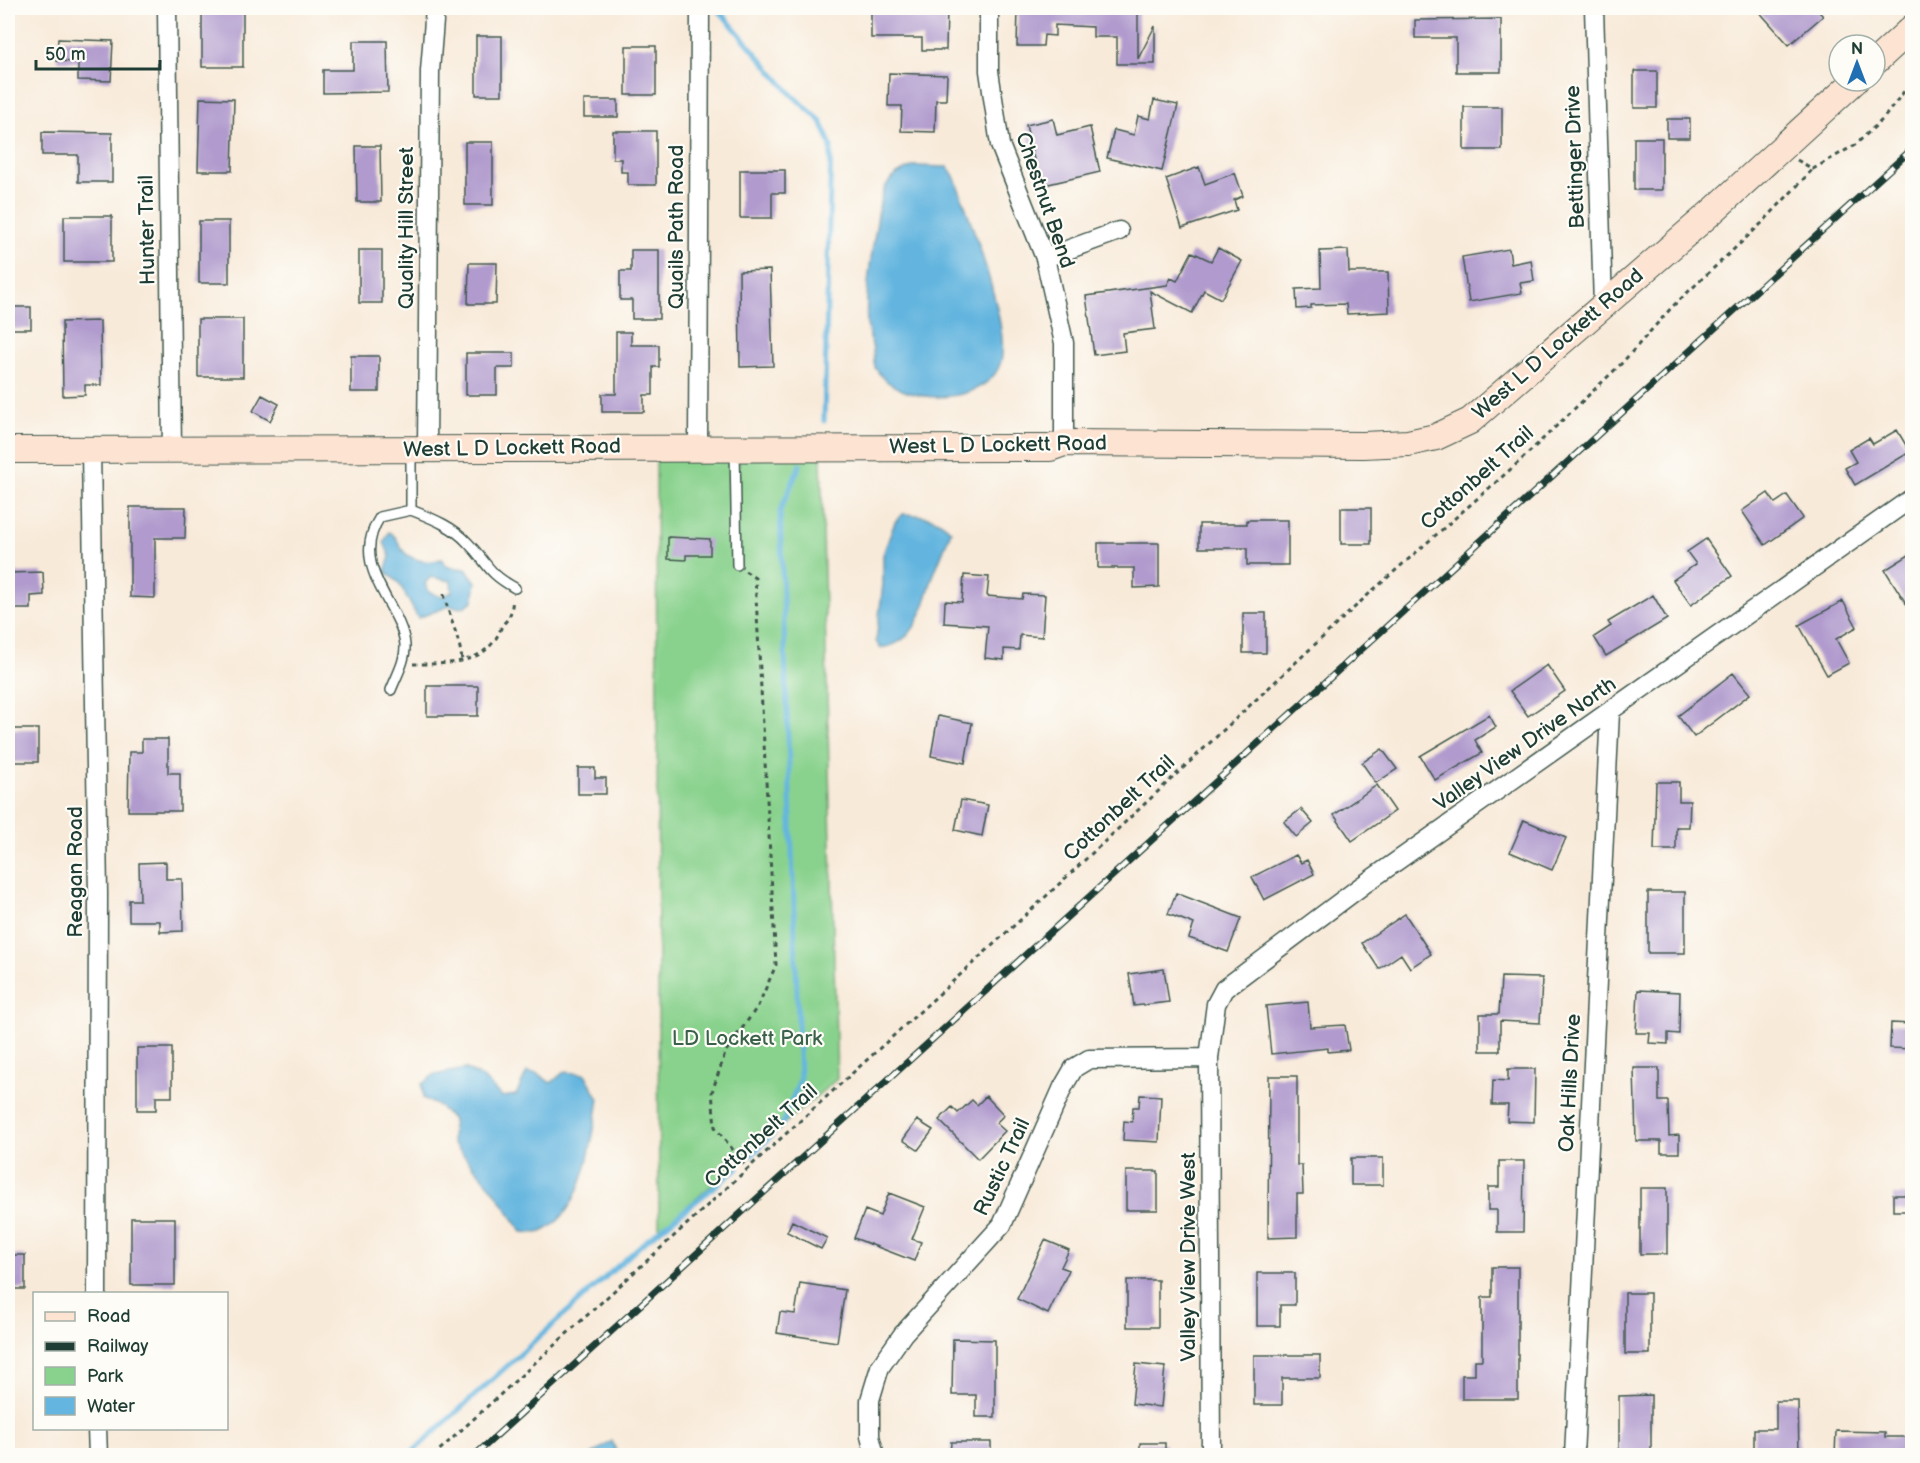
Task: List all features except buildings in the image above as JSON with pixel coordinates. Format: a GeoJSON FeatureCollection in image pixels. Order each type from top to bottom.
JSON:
{"type":"FeatureCollection","features":[{"type":"Feature","properties":{"kind":"main road"},"geometry":{"type":"LineString","coordinates":[[1887,51],[1912,28]]}},
{"type":"Feature","properties":{"kind":"main road","name":"West L D Lockett Road"},"geometry":{"type":"LineString","coordinates":[[8,450],[1050,447],[1064,442],[1363,445],[1408,443],[1436,437],[1470,421],[1842,93]]}},
{"type":"Feature","properties":{"kind":"street","name":"Hunter Trail"},"geometry":{"type":"LineString","coordinates":[[167,8],[172,451]]}},
{"type":"Feature","properties":{"kind":"street","name":"Quality Hill Street"},"geometry":{"type":"LineString","coordinates":[[419,449],[430,71],[435,8]]}},
{"type":"Feature","properties":{"kind":"street","name":"Quails Path Road"},"geometry":{"type":"LineString","coordinates":[[698,447],[700,8]]}},
{"type":"Feature","properties":{"kind":"street","name":"Chestnut Bend"},"geometry":{"type":"LineString","coordinates":[[989,8],[989,71],[1000,145],[1045,258],[1064,343],[1064,442]]}},
{"type":"Feature","properties":{"kind":"street","name":"Bettinger Drive"},"geometry":{"type":"LineString","coordinates":[[1593,8],[1603,306]]}},
{"type":"Feature","properties":{"kind":"street"},"geometry":{"type":"LineString","coordinates":[[1045,258],[1119,231]]}},
{"type":"Feature","properties":{"kind":"street","name":"Reagan Road"},"geometry":{"type":"LineString","coordinates":[[91,450],[98,883],[97,1292]]}},
{"type":"Feature","properties":{"kind":"street","name":"Valley View Drive North"},"geometry":{"type":"LineString","coordinates":[[1209,1058],[1216,1004],[1224,989],[1363,885],[1912,498]]}},
{"type":"Feature","properties":{"kind":"street","name":"Oak Hills Drive"},"geometry":{"type":"LineString","coordinates":[[1574,1455],[1610,712]]}},
{"type":"Feature","properties":{"kind":"street","name":"Rustic Trail"},"geometry":{"type":"LineString","coordinates":[[875,1455],[870,1436],[870,1400],[880,1367],[903,1334],[1002,1225],[1063,1087],[1074,1068],[1089,1059],[1209,1058]]}},
{"type":"Feature","properties":{"kind":"street","name":"Valley View Drive West"},"geometry":{"type":"LineString","coordinates":[[1209,1058],[1211,1455]]}},
{"type":"Feature","properties":{"kind":"street"},"geometry":{"type":"LineString","coordinates":[[97,1430],[98,1455]]}},
{"type":"Feature","properties":{"kind":"lane"},"geometry":{"type":"LineString","coordinates":[[735,447],[737,565]]}},
{"type":"Feature","properties":{"kind":"lane"},"geometry":{"type":"LineString","coordinates":[[411,510],[419,449]]}},
{"type":"Feature","properties":{"kind":"lane"},"geometry":{"type":"LineString","coordinates":[[391,690],[404,657],[405,644],[378,587],[372,564],[371,539],[380,518],[411,510],[454,531],[469,543],[486,568],[515,588]]}},
{"type":"Feature","properties":{"kind":"path","name":"Cottonbelt Trail"},"geometry":{"type":"LineString","coordinates":[[433,1455],[1041,902],[1371,592],[1520,461],[1621,364],[1673,306],[1762,223],[1812,169],[1855,145],[1883,119],[1912,81]]}},
{"type":"Feature","properties":{"kind":"path"},"geometry":{"type":"LineString","coordinates":[[1780,150],[1812,169]]}},
{"type":"Feature","properties":{"kind":"path"},"geometry":{"type":"LineString","coordinates":[[737,565],[756,578],[776,965],[758,1006],[726,1051],[712,1092],[715,1127],[748,1168]]}},
{"type":"Feature","properties":{"kind":"path"},"geometry":{"type":"LineString","coordinates":[[404,663],[449,665],[481,654],[491,646],[502,625],[509,620],[515,588]]}},
{"type":"Feature","properties":{"kind":"path"},"geometry":{"type":"LineString","coordinates":[[444,594],[452,628],[460,638],[462,661]]}},
{"type":"Feature","properties":{"kind":"green space","name":"LD Lockett Park"},"geometry":{"type":"Polygon","coordinates":[[[656,454],[821,454],[837,1079],[659,1230],[656,454]]]}},
{"type":"Feature","properties":{"kind":"water"},"geometry":{"type":"Polygon","coordinates":[[[915,166],[948,167],[954,176],[986,266],[1002,338],[1002,356],[996,373],[983,385],[965,393],[945,397],[924,396],[904,391],[888,382],[875,367],[867,324],[868,279],[883,191],[894,176],[915,166]]]}},
{"type":"Feature","properties":{"kind":"water"},"geometry":{"type":"Polygon","coordinates":[[[903,514],[935,519],[951,531],[917,623],[902,640],[880,648],[876,641],[883,584],[883,555],[895,522],[903,514]]]}},
{"type":"Feature","properties":{"kind":"water"},"geometry":{"type":"Polygon","coordinates":[[[389,532],[396,538],[404,552],[412,558],[427,561],[441,559],[448,567],[466,569],[476,582],[473,601],[462,608],[449,606],[418,618],[399,583],[385,571],[390,557],[384,542],[389,532]],[[431,577],[425,583],[428,591],[441,597],[452,592],[451,581],[431,577]]]}},
{"type":"Feature","properties":{"kind":"water"},"geometry":{"type":"Polygon","coordinates":[[[466,1069],[483,1078],[502,1097],[516,1095],[527,1072],[538,1074],[551,1083],[564,1072],[585,1074],[599,1099],[589,1154],[577,1192],[568,1209],[556,1223],[541,1232],[522,1232],[493,1189],[452,1142],[453,1120],[440,1107],[423,1098],[422,1084],[434,1075],[466,1069]]]}},
{"type":"Feature","properties":{"kind":"water"},"geometry":{"type":"Polygon","coordinates":[[[612,1441],[618,1455],[591,1455],[612,1441]]]}},
{"type":"Feature","properties":{"kind":"waterway"},"geometry":{"type":"LineString","coordinates":[[717,8],[792,95],[821,121],[831,146],[824,421]]}},
{"type":"Feature","properties":{"kind":"waterway"},"geometry":{"type":"LineString","coordinates":[[752,1155],[782,1125],[800,1079],[780,511],[800,465]]}},
{"type":"Feature","properties":{"kind":"waterway"},"geometry":{"type":"LineString","coordinates":[[408,1456],[642,1244],[738,1168]]}},
{"type":"Feature","properties":{"kind":"railway"},"geometry":{"type":"LineString","coordinates":[[474,1456],[1912,149]]}}]}
